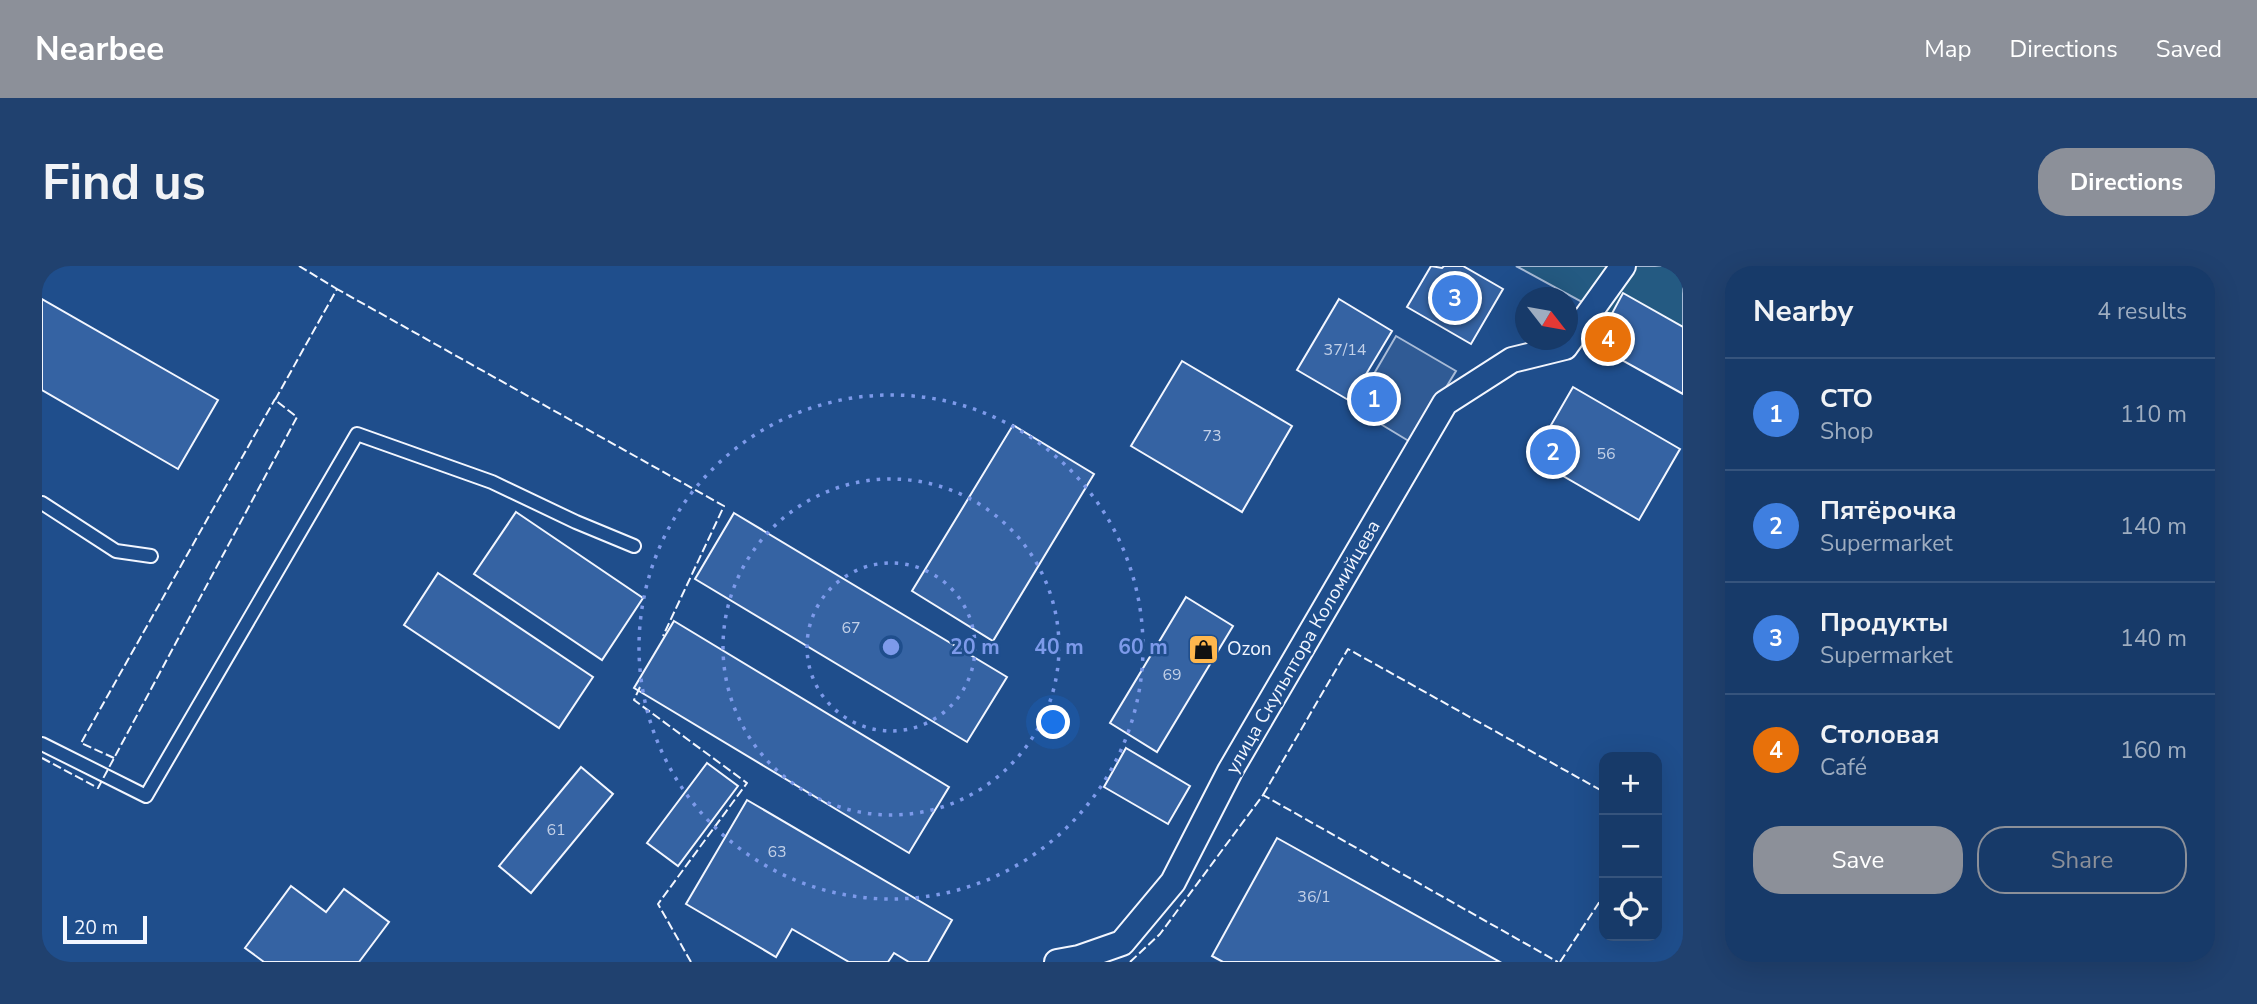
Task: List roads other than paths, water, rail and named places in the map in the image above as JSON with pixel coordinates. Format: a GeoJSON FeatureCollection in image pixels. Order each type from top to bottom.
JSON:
{"type":"FeatureCollection","features":[{"type":"Feature","properties":{"kind":"street","name":"улица Скульптора Коломийцева"},"geometry":{"type":"LineString","coordinates":[[1072,961],[1122,943],[1174,882],[1230,771],[1445,403],[1512,360],[1564,347],[1623,266]]}},
{"type":"Feature","properties":{"kind":"lane"},"geometry":{"type":"LineString","coordinates":[[42,744],[146,796],[357,434],[492,482],[634,546]]}},
{"type":"Feature","properties":{"kind":"lane"},"geometry":{"type":"LineString","coordinates":[[42,503],[116,551],[151,556]]}},
{"type":"Feature","properties":{"kind":"place","name":"Продукты"},"geometry":{"type":"Point","coordinates":[1455,298]}},
{"type":"Feature","properties":{"kind":"place","name":"Столовая"},"geometry":{"type":"Point","coordinates":[1608,339]}},
{"type":"Feature","properties":{"kind":"place","name":"СТО"},"geometry":{"type":"Point","coordinates":[1374,399]}},
{"type":"Feature","properties":{"kind":"place","name":"Пятёрочка"},"geometry":{"type":"Point","coordinates":[1553,452]}},
{"type":"Feature","properties":{"kind":"place","name":"Ozon"},"geometry":{"type":"Point","coordinates":[1204,649]}}]}
